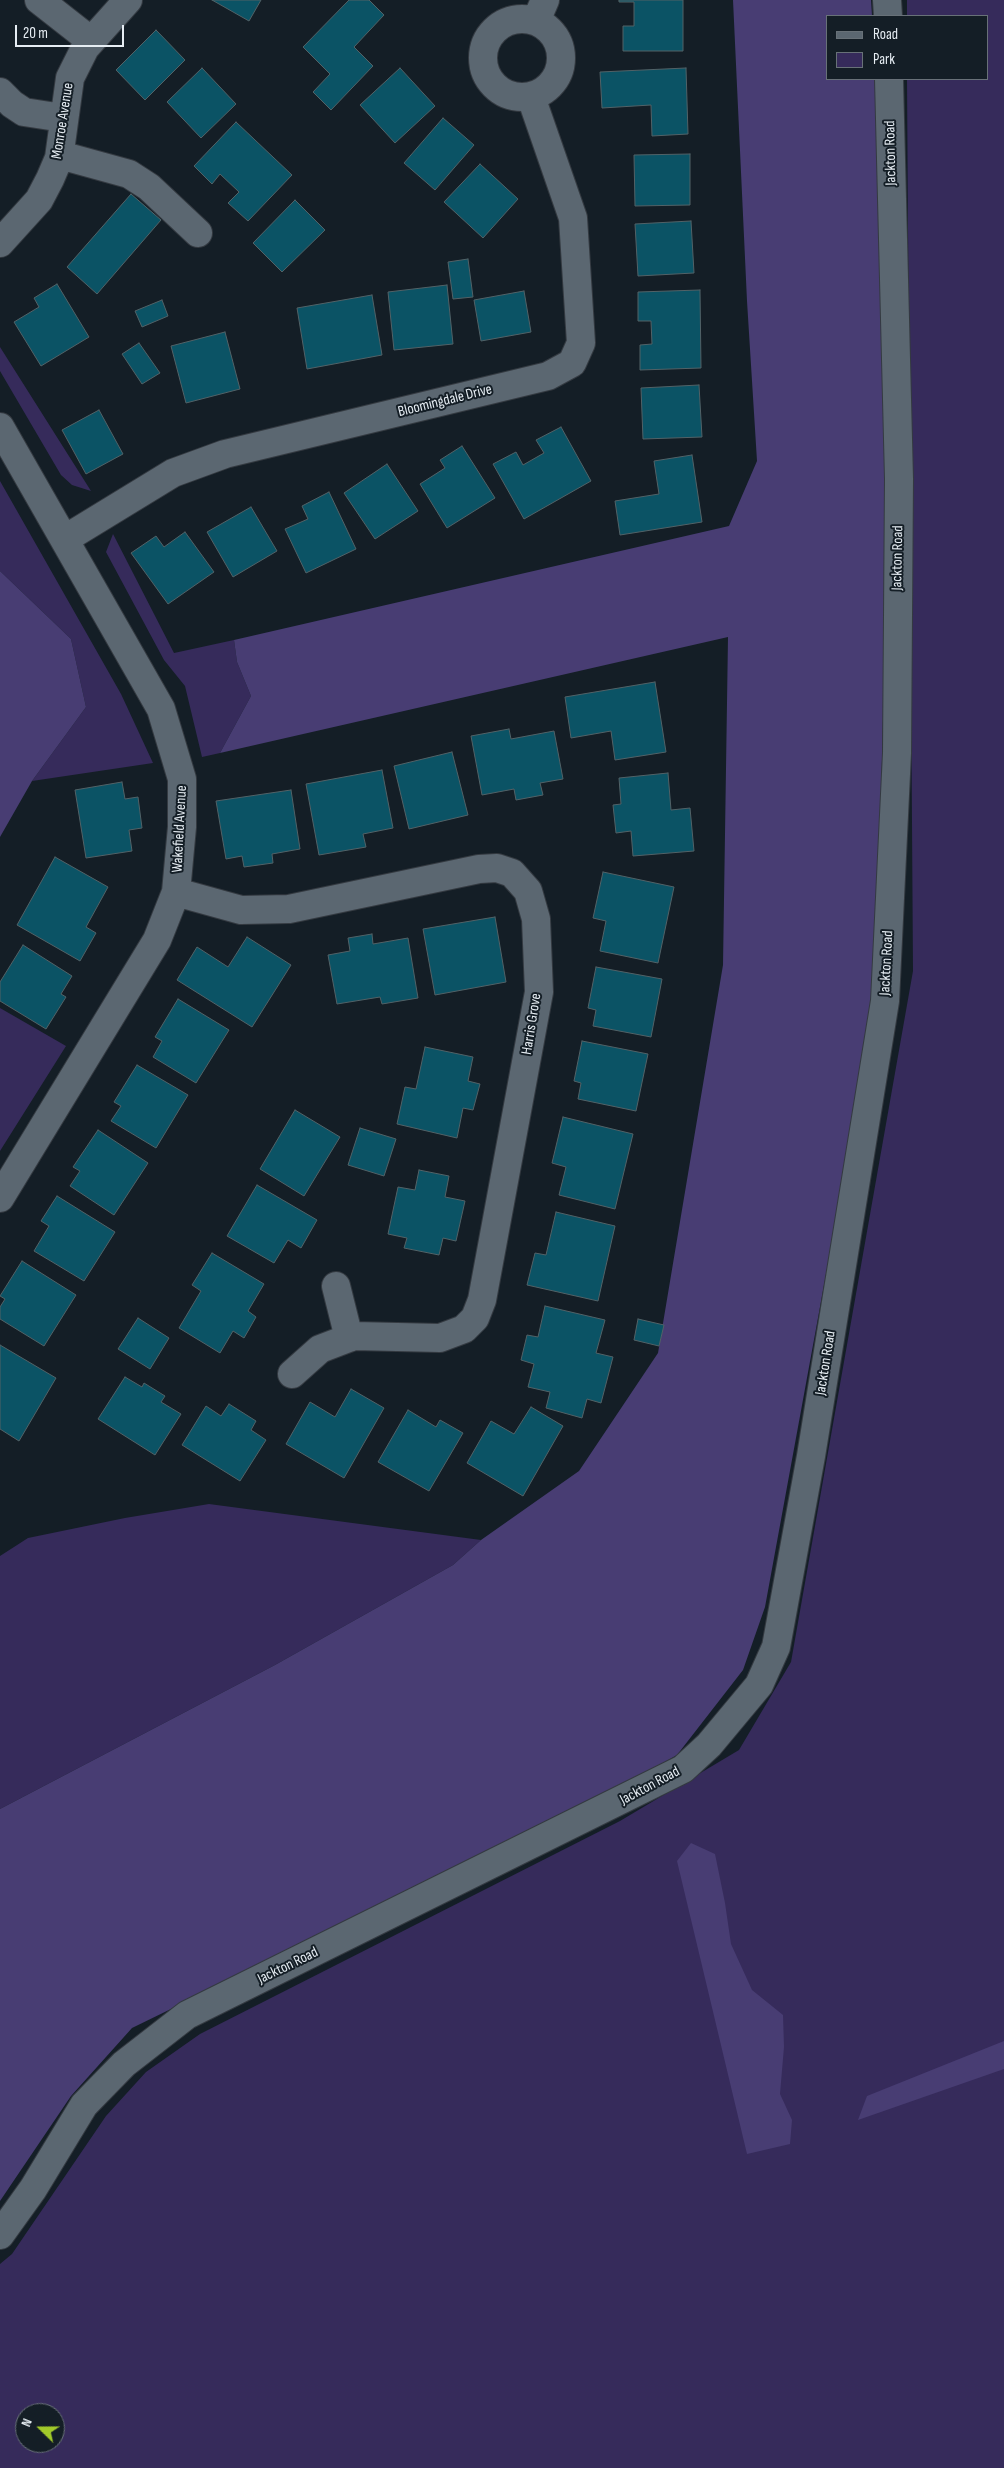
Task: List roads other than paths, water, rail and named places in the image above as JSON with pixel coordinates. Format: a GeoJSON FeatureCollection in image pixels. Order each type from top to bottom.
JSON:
{"type":"FeatureCollection","features":[{"type":"Feature","properties":{"kind":"street"},"geometry":{"type":"LineString","coordinates":[[39,0],[90,40]]}},
{"type":"Feature","properties":{"kind":"street","name":"Monroe Avenue"},"geometry":{"type":"LineString","coordinates":[[0,243],[39,200],[50,179],[60,155],[63,118],[70,78],[90,40],[128,0]]}},
{"type":"Feature","properties":{"kind":"street"},"geometry":{"type":"LineString","coordinates":[[887,0],[888,15]]}},
{"type":"Feature","properties":{"kind":"street"},"geometry":{"type":"LineString","coordinates":[[541,10],[547,27],[556,37],[561,48],[562,61],[559,73],[552,84],[543,92],[531,97],[517,98],[505,94],[494,86],[486,75],[482,62],[489,36],[498,27],[510,20],[523,18],[541,10]]}},
{"type":"Feature","properties":{"kind":"street","name":"Jackton Road"},"geometry":{"type":"LineString","coordinates":[[0,2235],[33,2189],[84,2105],[124,2064],[187,2015],[683,1769],[709,1744],[759,1684],[776,1647],[811,1456],[885,1001],[897,753],[899,479],[889,80]]}},
{"type":"Feature","properties":{"kind":"street"},"geometry":{"type":"LineString","coordinates":[[0,92],[12,104],[24,112],[63,118]]}},
{"type":"Feature","properties":{"kind":"street","name":"Bloomingdale Drive"},"geometry":{"type":"LineString","coordinates":[[65,539],[173,472],[225,454],[548,376],[572,364],[581,343],[573,218],[531,97]]}},
{"type":"Feature","properties":{"kind":"street"},"geometry":{"type":"LineString","coordinates":[[60,155],[129,174],[148,187],[198,233]]}},
{"type":"Feature","properties":{"kind":"street","name":"Wakefield Avenue"},"geometry":{"type":"LineString","coordinates":[[0,427],[161,709],[182,779],[182,826],[176,892],[157,940],[0,1198]]}},
{"type":"Feature","properties":{"kind":"street","name":"Harris Grove"},"geometry":{"type":"LineString","coordinates":[[176,892],[241,910],[290,909],[479,869],[497,868],[512,873],[528,891],[536,919],[539,992],[482,1300],[475,1318],[464,1329],[440,1338],[354,1336],[320,1349],[292,1374]]}},
{"type":"Feature","properties":{"kind":"street"},"geometry":{"type":"LineString","coordinates":[[336,1286],[349,1338]]}}]}
